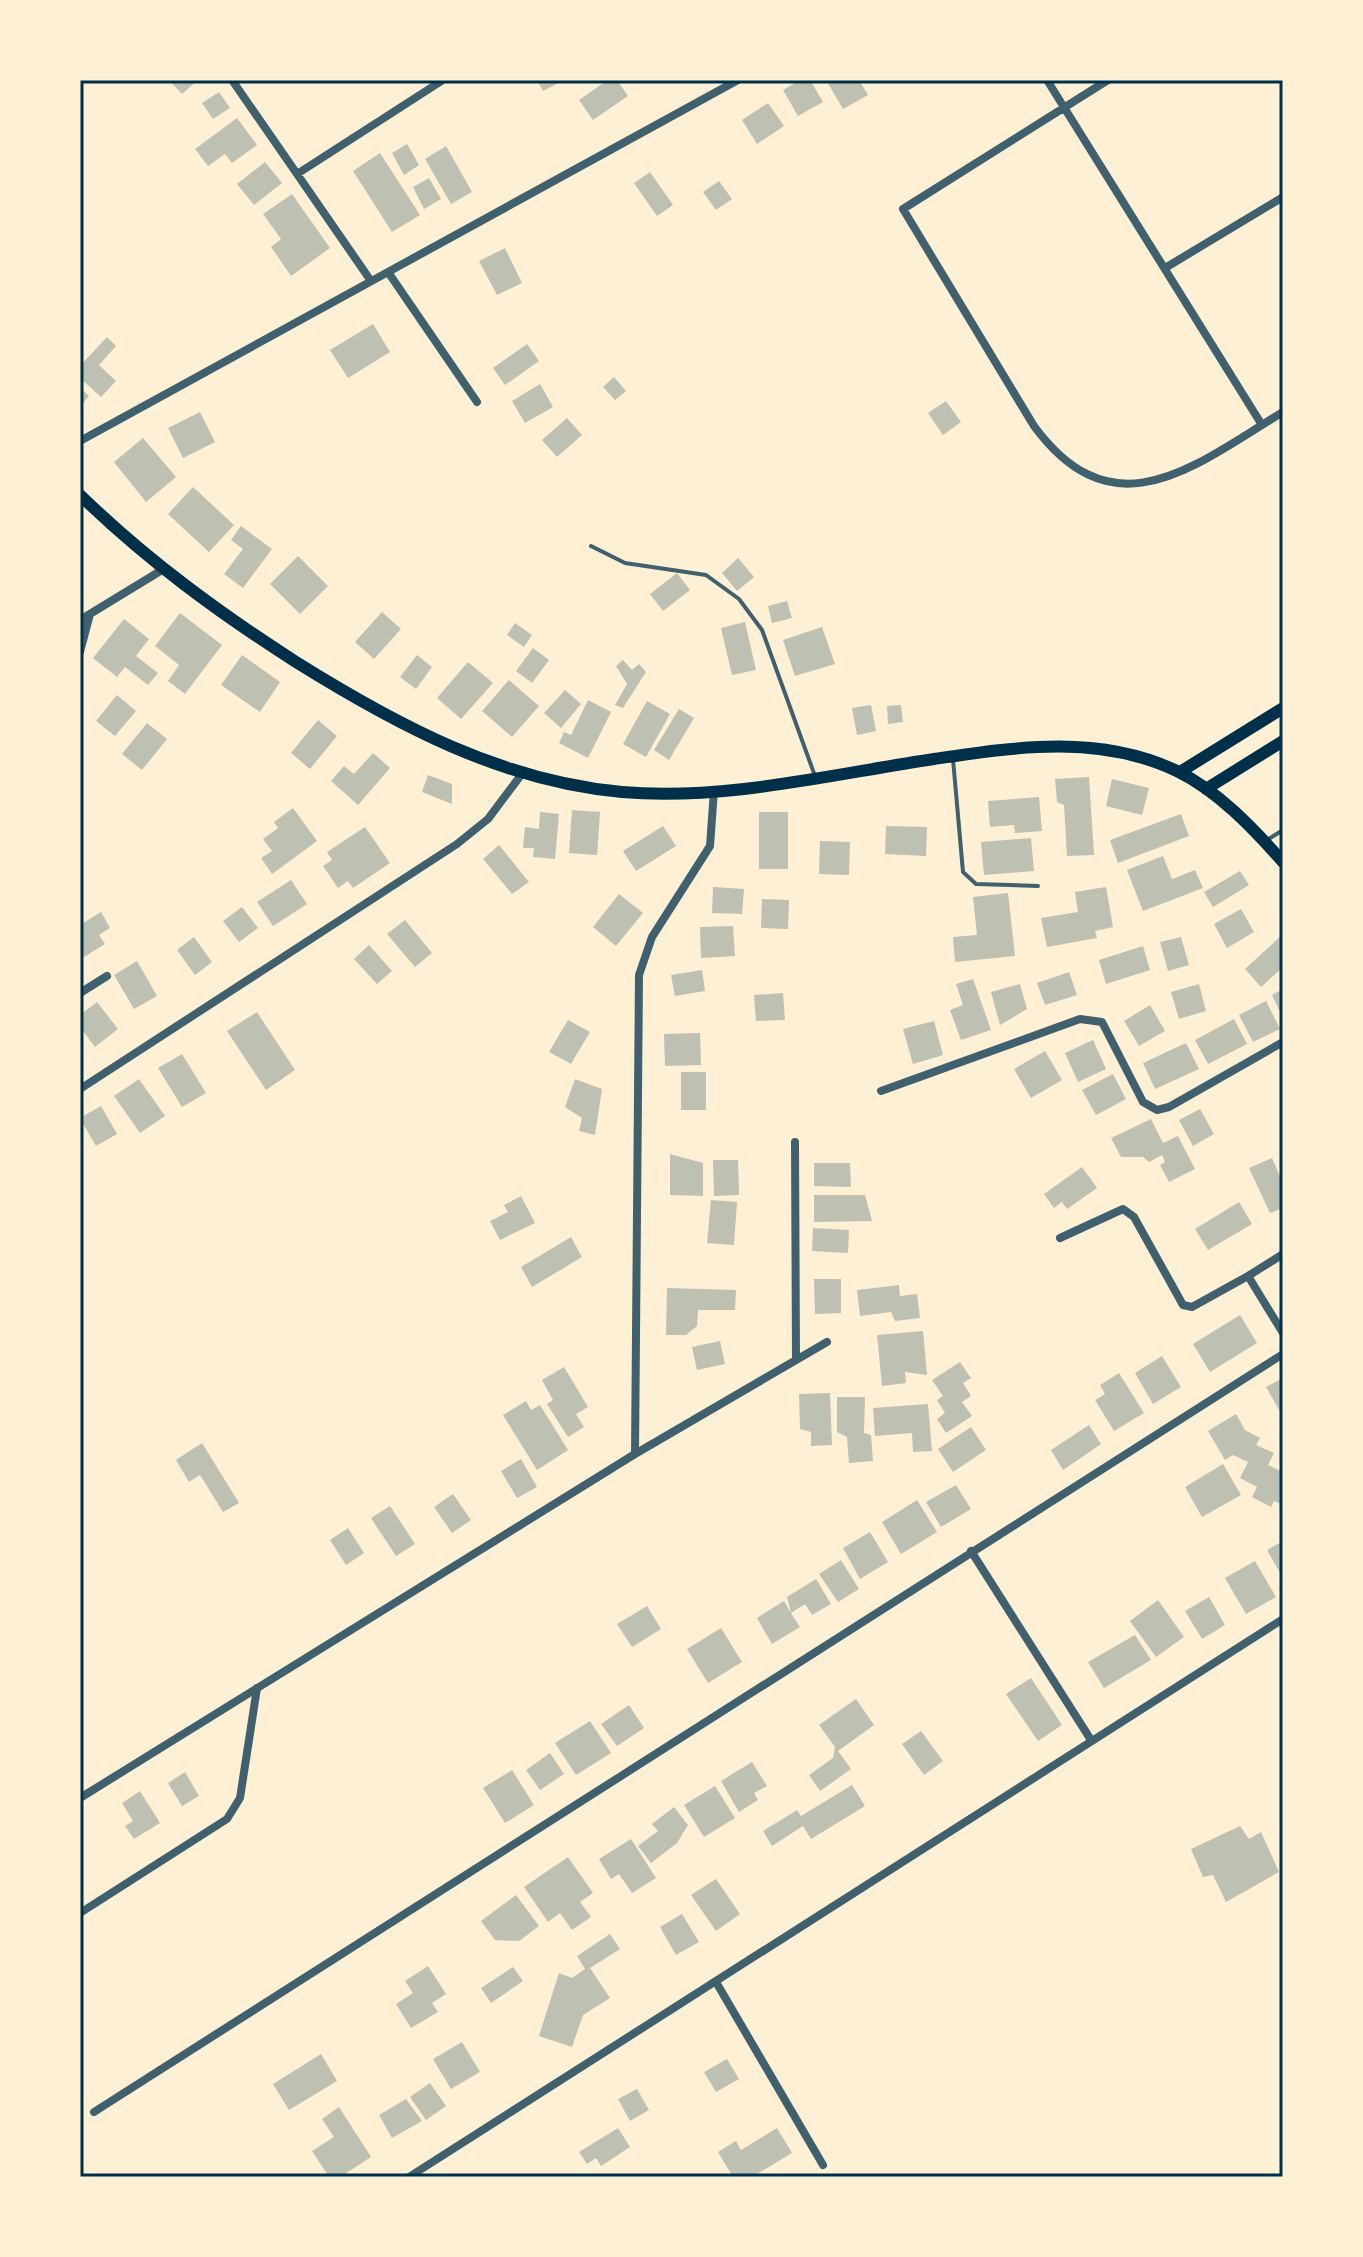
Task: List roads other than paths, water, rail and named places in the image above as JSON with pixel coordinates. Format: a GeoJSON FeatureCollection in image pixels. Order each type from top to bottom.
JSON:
{"type":"FeatureCollection","features":[{"type":"Feature","properties":{"kind":"main road"},"geometry":{"type":"LineString","coordinates":[[80,495],[162,570],[232,621],[372,709],[432,739],[524,771],[621,792],[714,790],[953,756],[1044,746],[1091,747],[1131,754],[1180,772],[1206,789],[1265,841],[1283,862]]}},
{"type":"Feature","properties":{"kind":"main road"},"geometry":{"type":"LineString","coordinates":[[1180,772],[1283,708]]}},
{"type":"Feature","properties":{"kind":"main road"},"geometry":{"type":"LineString","coordinates":[[1206,789],[1283,741]]}},
{"type":"Feature","properties":{"kind":"street"},"geometry":{"type":"LineString","coordinates":[[232,80],[371,281]]}},
{"type":"Feature","properties":{"kind":"street"},"geometry":{"type":"LineString","coordinates":[[297,174],[443,80]]}},
{"type":"Feature","properties":{"kind":"street"},"geometry":{"type":"LineString","coordinates":[[80,441],[738,80]]}},
{"type":"Feature","properties":{"kind":"street"},"geometry":{"type":"LineString","coordinates":[[1047,80],[1262,425]]}},
{"type":"Feature","properties":{"kind":"street"},"geometry":{"type":"LineString","coordinates":[[1108,80],[903,209],[1050,447],[1085,473],[1106,482],[1137,485],[1172,477],[1208,460],[1283,412]]}},
{"type":"Feature","properties":{"kind":"street"},"geometry":{"type":"LineString","coordinates":[[1165,268],[1283,197]]}},
{"type":"Feature","properties":{"kind":"street"},"geometry":{"type":"LineString","coordinates":[[388,272],[477,402]]}},
{"type":"Feature","properties":{"kind":"street"},"geometry":{"type":"LineString","coordinates":[[80,620],[162,570]]}},
{"type":"Feature","properties":{"kind":"street"},"geometry":{"type":"LineString","coordinates":[[80,652],[90,613]]}},
{"type":"Feature","properties":{"kind":"street"},"geometry":{"type":"LineString","coordinates":[[80,1089],[457,844],[488,819],[524,771]]}},
{"type":"Feature","properties":{"kind":"street"},"geometry":{"type":"LineString","coordinates":[[635,1454],[639,975],[652,937],[710,846],[714,790]]}},
{"type":"Feature","properties":{"kind":"street"},"geometry":{"type":"LineString","coordinates":[[80,993],[107,976]]}},
{"type":"Feature","properties":{"kind":"street"},"geometry":{"type":"LineString","coordinates":[[881,1091],[1080,1019],[1092,1018],[1102,1022],[1143,1102],[1157,1110],[1169,1107],[1283,1042]]}},
{"type":"Feature","properties":{"kind":"street"},"geometry":{"type":"LineString","coordinates":[[795,1142],[796,1360]]}},
{"type":"Feature","properties":{"kind":"street"},"geometry":{"type":"LineString","coordinates":[[1060,1238],[1108,1213],[1123,1209],[1134,1217],[1183,1305],[1192,1307],[1283,1254]]}},
{"type":"Feature","properties":{"kind":"street"},"geometry":{"type":"LineString","coordinates":[[1248,1276],[1283,1333]]}},
{"type":"Feature","properties":{"kind":"street"},"geometry":{"type":"LineString","coordinates":[[80,1798],[635,1454],[827,1342]]}},
{"type":"Feature","properties":{"kind":"street"},"geometry":{"type":"LineString","coordinates":[[94,2112],[1283,1354]]}},
{"type":"Feature","properties":{"kind":"street"},"geometry":{"type":"LineString","coordinates":[[971,1551],[1091,1740]]}},
{"type":"Feature","properties":{"kind":"street"},"geometry":{"type":"LineString","coordinates":[[409,2177],[1283,1619]]}},
{"type":"Feature","properties":{"kind":"street"},"geometry":{"type":"LineString","coordinates":[[80,1913],[227,1819],[240,1798],[257,1688]]}},
{"type":"Feature","properties":{"kind":"street"},"geometry":{"type":"LineString","coordinates":[[716,1982],[823,2165]]}},
{"type":"Feature","properties":{"kind":"lane"},"geometry":{"type":"LineString","coordinates":[[591,546],[625,563],[706,575],[739,599],[762,630],[815,776]]}},
{"type":"Feature","properties":{"kind":"lane"},"geometry":{"type":"LineString","coordinates":[[953,756],[963,872],[976,884],[1038,886]]}},
{"type":"Feature","properties":{"kind":"lane"},"geometry":{"type":"LineString","coordinates":[[1265,841],[1283,830]]}}]}
